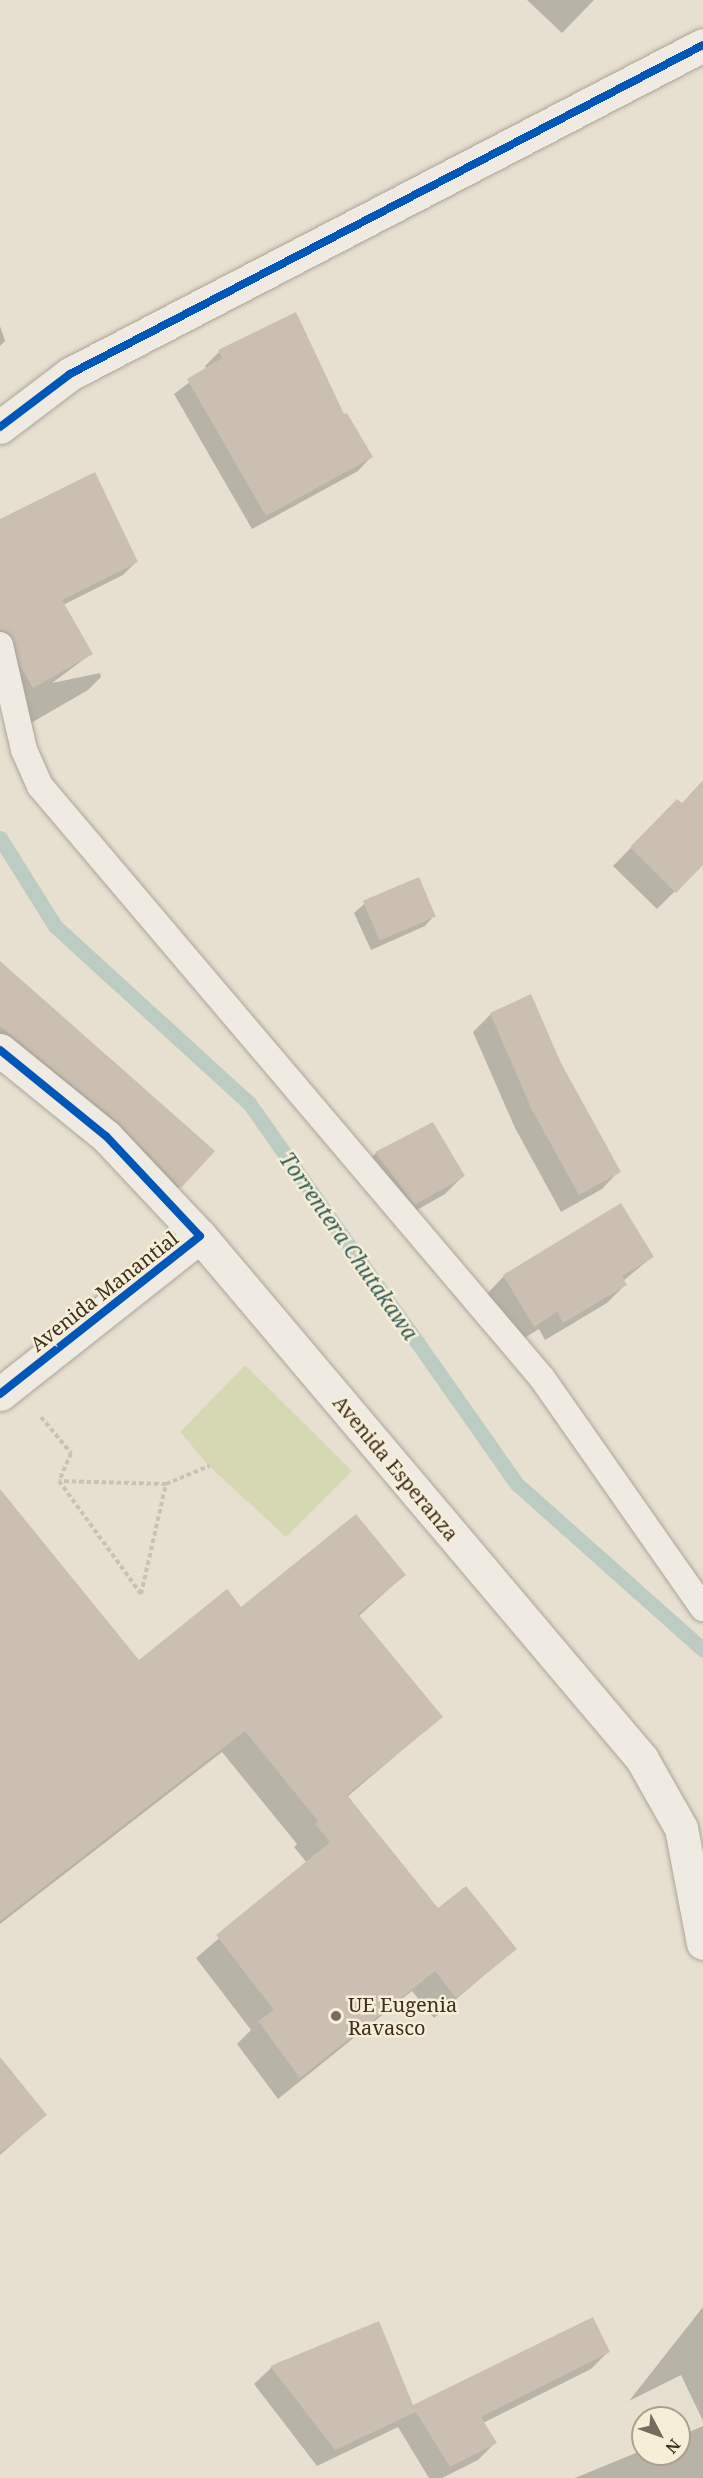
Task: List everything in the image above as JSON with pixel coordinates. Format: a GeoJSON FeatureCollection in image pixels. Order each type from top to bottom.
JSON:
{"type":"FeatureCollection","features":[{"type":"Feature","properties":{"kind":"main road"},"geometry":{"type":"LineString","coordinates":[[0,427],[70,374],[703,45]]}},
{"type":"Feature","properties":{"kind":"main road","name":"Avenida Esperanza"},"geometry":{"type":"LineString","coordinates":[[0,1050],[106,1136],[200,1236],[642,1759],[681,1828],[703,1942]]}},
{"type":"Feature","properties":{"kind":"main road","name":"Avenida Manantial"},"geometry":{"type":"LineString","coordinates":[[7,1388],[200,1236]]}},
{"type":"Feature","properties":{"kind":"lane"},"geometry":{"type":"LineString","coordinates":[[0,645],[24,750],[40,786],[542,1378],[703,1608]]}},
{"type":"Feature","properties":{"kind":"path"},"geometry":{"type":"LineString","coordinates":[[7,1388],[71,1453],[59,1481]]}},
{"type":"Feature","properties":{"kind":"path"},"geometry":{"type":"LineString","coordinates":[[59,1481],[166,1484],[209,1466]]}},
{"type":"Feature","properties":{"kind":"path"},"geometry":{"type":"LineString","coordinates":[[59,1481],[141,1594],[166,1484]]}},
{"type":"Feature","properties":{"kind":"green space"},"geometry":{"type":"Polygon","coordinates":[[[245,1365],[352,1471],[286,1537],[209,1466],[180,1432],[245,1365]]]}},
{"type":"Feature","properties":{"kind":"building"},"geometry":{"type":"Polygon","coordinates":[[[296,312],[344,414],[347,413],[373,457],[266,516],[187,379],[222,358],[218,350],[296,312]]]}},
{"type":"Feature","properties":{"kind":"building"},"geometry":{"type":"Polygon","coordinates":[[[95,472],[138,562],[62,600],[93,654],[33,688],[20,666],[11,635],[0,630],[0,519],[95,472]]]}},
{"type":"Feature","properties":{"kind":"building"},"geometry":{"type":"Polygon","coordinates":[[[703,780],[703,865],[676,893],[630,847],[677,799],[682,803],[703,780]]]}},
{"type":"Feature","properties":{"kind":"building"},"geometry":{"type":"Polygon","coordinates":[[[419,877],[436,917],[380,940],[363,901],[419,877]]]}},
{"type":"Feature","properties":{"kind":"building"},"geometry":{"type":"Polygon","coordinates":[[[0,961],[215,1151],[181,1188],[118,1122],[0,1026],[0,961]]]}},
{"type":"Feature","properties":{"kind":"building"},"geometry":{"type":"Polygon","coordinates":[[[531,994],[561,1063],[621,1172],[579,1195],[532,1110],[490,1013],[531,994]]]}},
{"type":"Feature","properties":{"kind":"building"},"geometry":{"type":"Polygon","coordinates":[[[433,1122],[465,1176],[415,1205],[375,1152],[433,1122]]]}},
{"type":"Feature","properties":{"kind":"building"},"geometry":{"type":"Polygon","coordinates":[[[621,1203],[654,1257],[622,1276],[627,1285],[563,1323],[557,1312],[534,1327],[503,1275],[621,1203]]]}},
{"type":"Feature","properties":{"kind":"building"},"geometry":{"type":"Polygon","coordinates":[[[0,1489],[139,1660],[227,1589],[241,1607],[356,1514],[406,1575],[358,1614],[443,1717],[347,1795],[438,1908],[466,1886],[517,1949],[456,1998],[435,1971],[300,2078],[258,2021],[274,2010],[216,1935],[330,1842],[315,1824],[318,1821],[245,1731],[0,1921],[0,1489]]]}},
{"type":"Feature","properties":{"kind":"building"},"geometry":{"type":"Polygon","coordinates":[[[0,2057],[47,2115],[0,2153],[0,2057]]]}},
{"type":"Feature","properties":{"kind":"building"},"geometry":{"type":"Polygon","coordinates":[[[593,2317],[610,2352],[481,2417],[497,2443],[450,2467],[416,2412],[335,2450],[270,2366],[379,2321],[413,2405],[593,2317]]]}},
{"type":"Feature","properties":{"kind":"waterway","name":"Torrentera Chutakawa"},"geometry":{"type":"LineString","coordinates":[[0,838],[55,926],[249,1103],[517,1484],[703,1650]]}},
{"type":"Feature","properties":{"kind":"cycle path"},"geometry":{"type":"LineString","coordinates":[[0,427],[70,374],[703,45]]}},
{"type":"Feature","properties":{"kind":"cycle path"},"geometry":{"type":"LineString","coordinates":[[0,1050],[106,1136],[200,1236],[0,1394]]}},
{"type":"Feature","properties":{"kind":"place","name":"UE Eugenia Ravasco"},"geometry":{"type":"Point","coordinates":[336,2016]}}]}
